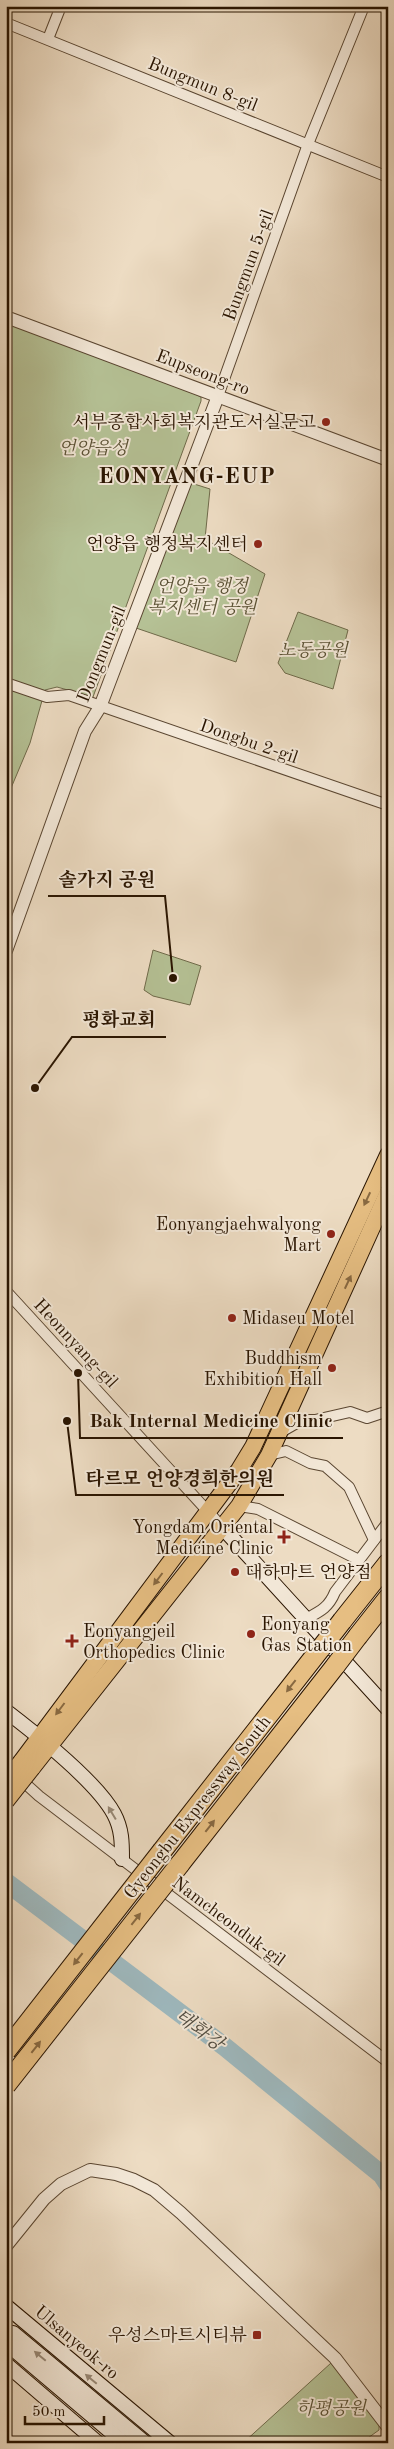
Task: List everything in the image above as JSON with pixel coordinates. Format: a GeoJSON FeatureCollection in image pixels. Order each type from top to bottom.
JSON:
{"type":"FeatureCollection","features":[{"type":"Feature","properties":{"kind":"highway","name":"Gyeongbu Expressway South"},"geometry":{"type":"LineString","coordinates":[[6,2051],[388,1563]]}},
{"type":"Feature","properties":{"kind":"highway"},"geometry":{"type":"LineString","coordinates":[[6,2086],[388,1598]]}},
{"type":"Feature","properties":{"kind":"main road"},"geometry":{"type":"LineString","coordinates":[[44,1742],[209,1513],[254,1447],[388,1154]]}},
{"type":"Feature","properties":{"kind":"main road"},"geometry":{"type":"LineString","coordinates":[[6,1781],[44,1742],[223,1528],[239,1506],[269,1455],[388,1192]]}},
{"type":"Feature","properties":{"kind":"main road"},"geometry":{"type":"LineString","coordinates":[[223,1528],[388,1709]]}},
{"type":"Feature","properties":{"kind":"main road"},"geometry":{"type":"LineString","coordinates":[[6,1711],[44,1742],[92,1786],[114,1814],[122,1834],[122,1859]]}},
{"type":"Feature","properties":{"kind":"main road"},"geometry":{"type":"LineString","coordinates":[[6,1801],[20,1765]]}},
{"type":"Feature","properties":{"kind":"main road","name":"Ulsanyeok-ro"},"geometry":{"type":"LineString","coordinates":[[10,2314],[170,2443]]}},
{"type":"Feature","properties":{"kind":"main road","name":"Ulsanyeok-ro"},"geometry":{"type":"LineString","coordinates":[[10,2338],[124,2443]]}},
{"type":"Feature","properties":{"kind":"main road","name":"Ulsanyeok-ro"},"geometry":{"type":"LineString","coordinates":[[10,2338],[144,2443]]}},
{"type":"Feature","properties":{"kind":"main road"},"geometry":{"type":"LineString","coordinates":[[6,2364],[98,2443]]}},
{"type":"Feature","properties":{"kind":"street"},"geometry":{"type":"LineString","coordinates":[[48,40],[61,6]]}},
{"type":"Feature","properties":{"kind":"street","name":"Bungmun 5-gil"},"geometry":{"type":"LineString","coordinates":[[218,396],[308,144],[364,6]]}},
{"type":"Feature","properties":{"kind":"street","name":"Bungmun 8-gil"},"geometry":{"type":"LineString","coordinates":[[6,23],[388,176]]}},
{"type":"Feature","properties":{"kind":"street","name":"Eupseong-ro"},"geometry":{"type":"LineString","coordinates":[[6,317],[388,460]]}},
{"type":"Feature","properties":{"kind":"street","name":"Dongmun-gil"},"geometry":{"type":"LineString","coordinates":[[6,951],[85,731],[100,707],[218,396]]}},
{"type":"Feature","properties":{"kind":"street","name":"Dongbu 2-gil"},"geometry":{"type":"LineString","coordinates":[[6,683],[47,697],[69,696],[388,805]]}},
{"type":"Feature","properties":{"kind":"street","name":"Heonnyang-gil"},"geometry":{"type":"LineString","coordinates":[[6,1291],[223,1528]]}},
{"type":"Feature","properties":{"kind":"street"},"geometry":{"type":"LineString","coordinates":[[278,1434],[302,1420],[315,1420],[350,1412],[368,1418],[388,1412]]}},
{"type":"Feature","properties":{"kind":"street"},"geometry":{"type":"LineString","coordinates":[[269,1455],[286,1451],[310,1463],[325,1466],[349,1487],[374,1540]]}},
{"type":"Feature","properties":{"kind":"street"},"geometry":{"type":"LineString","coordinates":[[239,1506],[258,1509],[359,1560]]}},
{"type":"Feature","properties":{"kind":"street"},"geometry":{"type":"LineString","coordinates":[[306,1619],[326,1609],[335,1592],[388,1522]]}},
{"type":"Feature","properties":{"kind":"street","name":"Namcheonduk-gil"},"geometry":{"type":"LineString","coordinates":[[20,1765],[39,1796],[388,2062]]}},
{"type":"Feature","properties":{"kind":"street"},"geometry":{"type":"LineString","coordinates":[[6,2246],[44,2199],[61,2184],[90,2170],[116,2174],[134,2180],[154,2190],[181,2213],[335,2358],[388,2426]]}},
{"type":"Feature","properties":{"kind":"green space","name":"언양읍성"},"geometry":{"type":"Polygon","coordinates":[[[6,323],[195,394],[201,397],[201,401],[93,697],[57,687],[45,690],[30,743],[6,800],[6,323]]]}},
{"type":"Feature","properties":{"kind":"green space","name":"언양읍 행정 복지센터 공원"},"geometry":{"type":"Polygon","coordinates":[[[191,483],[210,489],[205,539],[265,574],[236,662],[136,628],[191,483]]]}},
{"type":"Feature","properties":{"kind":"green space","name":"노동공원"},"geometry":{"type":"Polygon","coordinates":[[[298,612],[348,630],[333,689],[285,673],[278,663],[298,612]]]}},
{"type":"Feature","properties":{"kind":"green space"},"geometry":{"type":"Polygon","coordinates":[[[153,950],[201,966],[190,1005],[153,996],[144,990],[153,950]]]}},
{"type":"Feature","properties":{"kind":"green space","name":"하평공원"},"geometry":{"type":"Polygon","coordinates":[[[331,2363],[379,2414],[379,2430],[361,2443],[243,2443],[331,2363]]]}},
{"type":"Feature","properties":{"kind":"waterway","name":"태화강"},"geometry":{"type":"LineString","coordinates":[[6,1882],[225,2047],[382,2175],[388,2184]]}},
{"type":"Feature","properties":{"kind":"place","name":"서부종합사회복지관도서실문고"},"geometry":{"type":"Point","coordinates":[326,422]}},
{"type":"Feature","properties":{"kind":"place","name":"언양읍 행정복지센터"},"geometry":{"type":"Point","coordinates":[258,544]}},
{"type":"Feature","properties":{"kind":"place","name":"솔가지 공원"},"geometry":{"type":"Point","coordinates":[173,978]}},
{"type":"Feature","properties":{"kind":"place","name":"평화교회"},"geometry":{"type":"Point","coordinates":[35,1088]}},
{"type":"Feature","properties":{"kind":"place","name":"Eonyangjaehwalyong Mart"},"geometry":{"type":"Point","coordinates":[331,1234]}},
{"type":"Feature","properties":{"kind":"place","name":"Midaseu Motel"},"geometry":{"type":"Point","coordinates":[232,1318]}},
{"type":"Feature","properties":{"kind":"place","name":"Buddhism Exhibition Hall"},"geometry":{"type":"Point","coordinates":[332,1368]}},
{"type":"Feature","properties":{"kind":"place","name":"Bak Internal Medicine Clinic"},"geometry":{"type":"Point","coordinates":[78,1373]}},
{"type":"Feature","properties":{"kind":"place","name":"타르모 언양경희한의원"},"geometry":{"type":"Point","coordinates":[67,1421]}},
{"type":"Feature","properties":{"kind":"place","name":"Yongdam Oriental Medicine Clinic"},"geometry":{"type":"Point","coordinates":[284,1537]}},
{"type":"Feature","properties":{"kind":"place","name":"대하마트 언양점"},"geometry":{"type":"Point","coordinates":[235,1572]}},
{"type":"Feature","properties":{"kind":"place","name":"Eonyang Gas Station"},"geometry":{"type":"Point","coordinates":[251,1634]}},
{"type":"Feature","properties":{"kind":"place","name":"Eonyangjeil Orthopedics Clinic"},"geometry":{"type":"Point","coordinates":[72,1641]}},
{"type":"Feature","properties":{"kind":"place","name":"우성스마트시티뷰"},"geometry":{"type":"Point","coordinates":[257,2335]}},
{"type":"Feature","properties":{"kind":"district","name":"EONYANG-EUP"},"geometry":{"type":"Point","coordinates":[187,475]}}]}
